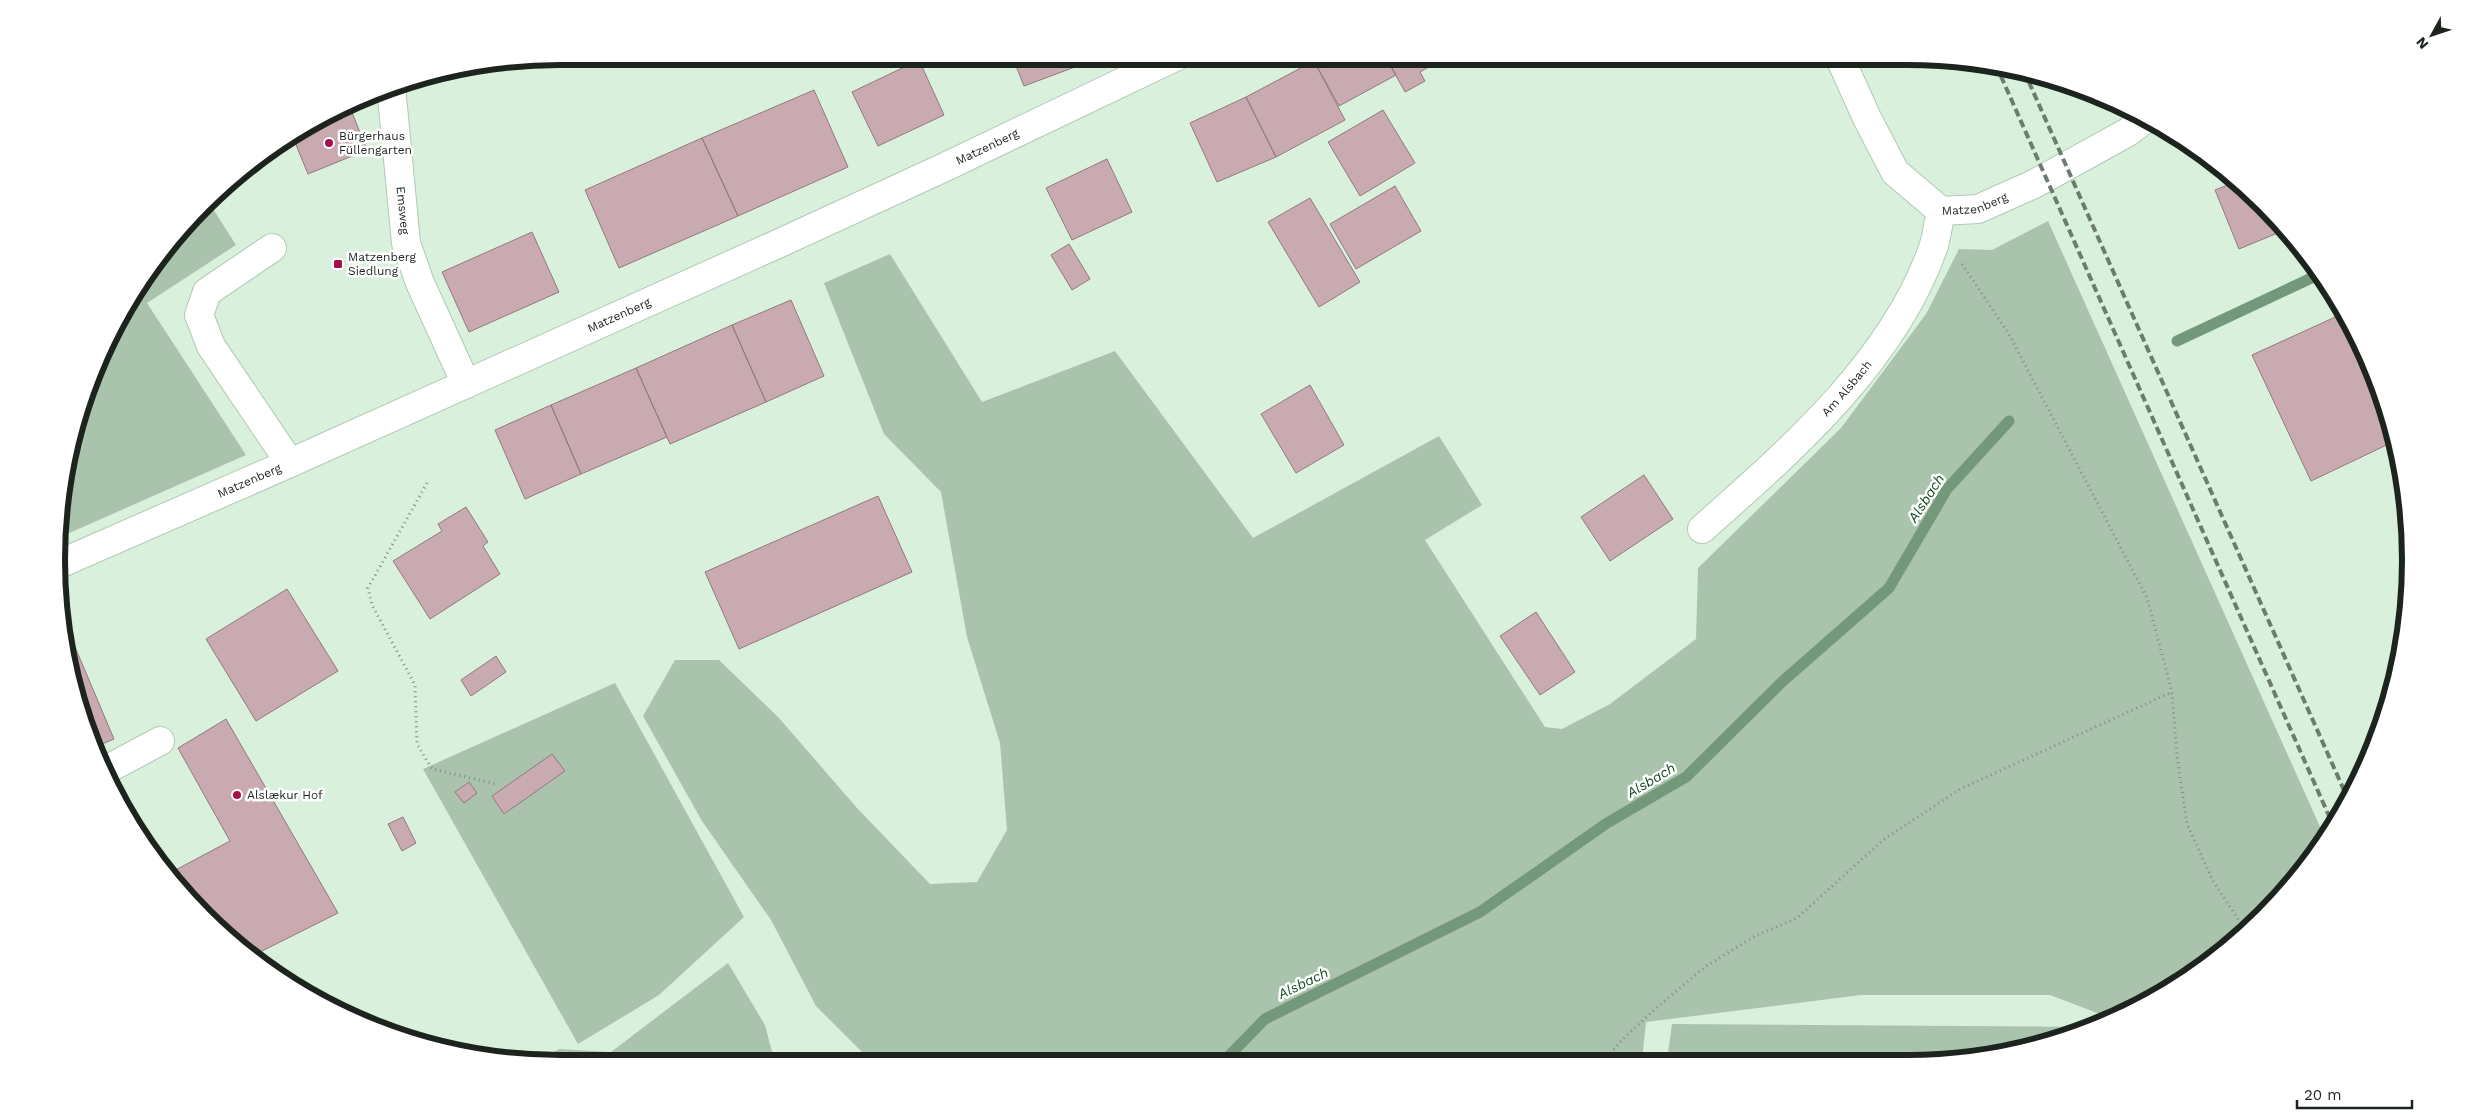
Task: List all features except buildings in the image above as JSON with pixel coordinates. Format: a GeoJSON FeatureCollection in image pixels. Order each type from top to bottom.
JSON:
{"type":"FeatureCollection","features":[{"type":"Feature","properties":{"kind":"street","name":"Matzenberg"},"geometry":{"type":"LineString","coordinates":[[65,561],[290,463],[945,167],[1157,65]]}},
{"type":"Feature","properties":{"kind":"street","name":"Matzenberg"},"geometry":{"type":"LineString","coordinates":[[1844,65],[1867,118],[1896,172],[1941,211],[1978,209],[2034,184],[2128,132],[2140,123]]}},
{"type":"Feature","properties":{"kind":"street","name":"Emsweg"},"geometry":{"type":"LineString","coordinates":[[392,95],[406,244],[420,283],[466,384]]}},
{"type":"Feature","properties":{"kind":"street","name":"Am Alsbach"},"geometry":{"type":"LineString","coordinates":[[1702,529],[1785,455],[1857,378],[1910,300],[1933,247],[1941,211]]}},
{"type":"Feature","properties":{"kind":"street"},"geometry":{"type":"LineString","coordinates":[[272,248],[207,292],[199,316],[211,346],[290,463]]}},
{"type":"Feature","properties":{"kind":"street"},"geometry":{"type":"LineString","coordinates":[[111,767],[160,741]]}},
{"type":"Feature","properties":{"kind":"path"},"geometry":{"type":"LineString","coordinates":[[1933,247],[1957,257],[2009,334],[2147,598],[2172,692],[2177,756],[2187,824],[2213,881],[2242,924]]}},
{"type":"Feature","properties":{"kind":"path"},"geometry":{"type":"LineString","coordinates":[[427,483],[368,588],[372,605],[415,685],[417,744],[432,769],[496,784]]}},
{"type":"Feature","properties":{"kind":"path"},"geometry":{"type":"LineString","coordinates":[[1608,1055],[1655,1009],[1704,967],[1755,936],[1797,918],[1883,840],[1960,790],[2172,692]]}},
{"type":"Feature","properties":{"kind":"green space"},"geometry":{"type":"Polygon","coordinates":[[[212,208],[236,245],[147,303],[246,455],[66,535],[69,495],[82,432],[91,401],[116,341],[148,285],[167,259],[212,208]]]}},
{"type":"Feature","properties":{"kind":"green space"},"geometry":{"type":"Polygon","coordinates":[[[2048,221],[2322,831],[2300,861],[2257,910],[2208,953],[2154,989],[2101,1015],[2050,995],[1861,995],[1646,1022],[1643,1055],[865,1055],[816,1006],[771,920],[702,821],[643,716],[675,660],[719,660],[779,718],[857,808],[930,884],[977,882],[1007,830],[1000,743],[967,637],[941,492],[884,434],[824,283],[890,254],[982,402],[1115,351],[1253,538],[1439,436],[1482,505],[1425,540],[1545,727],[1562,729],[1610,704],[1696,639],[1698,568],[1841,428],[1926,314],[1959,249],[1992,250],[2048,221]]]}},
{"type":"Feature","properties":{"kind":"green space"},"geometry":{"type":"Polygon","coordinates":[[[615,683],[744,917],[659,995],[578,1044],[423,769],[615,683]]]}},
{"type":"Feature","properties":{"kind":"green space"},"geometry":{"type":"Polygon","coordinates":[[[728,963],[765,1025],[773,1055],[550,1055],[559,1049],[611,1052],[728,963]]]}},
{"type":"Feature","properties":{"kind":"green space"},"geometry":{"type":"Polygon","coordinates":[[[1672,1024],[2071,1027],[2004,1045],[1972,1051],[1939,1054],[1668,1055],[1672,1024]]]}},
{"type":"Feature","properties":{"kind":"waterway","name":"Alsbach"},"geometry":{"type":"LineString","coordinates":[[2177,341],[2313,277]]}},
{"type":"Feature","properties":{"kind":"waterway","name":"Alsbach"},"geometry":{"type":"LineString","coordinates":[[1230,1055],[1265,1019],[1480,912],[1607,823],[1686,777],[1783,681],[1889,588],[1947,489],[2009,421]]}},
{"type":"Feature","properties":{"kind":"railway"},"geometry":{"type":"LineString","coordinates":[[2000,74],[2330,818]]}},
{"type":"Feature","properties":{"kind":"railway"},"geometry":{"type":"LineString","coordinates":[[2028,80],[2345,791]]}},
{"type":"Feature","properties":{"kind":"place","name":"Bürgerhaus Füllengarten"},"geometry":{"type":"Point","coordinates":[329,143]}},
{"type":"Feature","properties":{"kind":"place","name":"Matzenberg Siedlung"},"geometry":{"type":"Point","coordinates":[338,264]}},
{"type":"Feature","properties":{"kind":"place","name":"Alslækur Hof"},"geometry":{"type":"Point","coordinates":[237,795]}}]}
